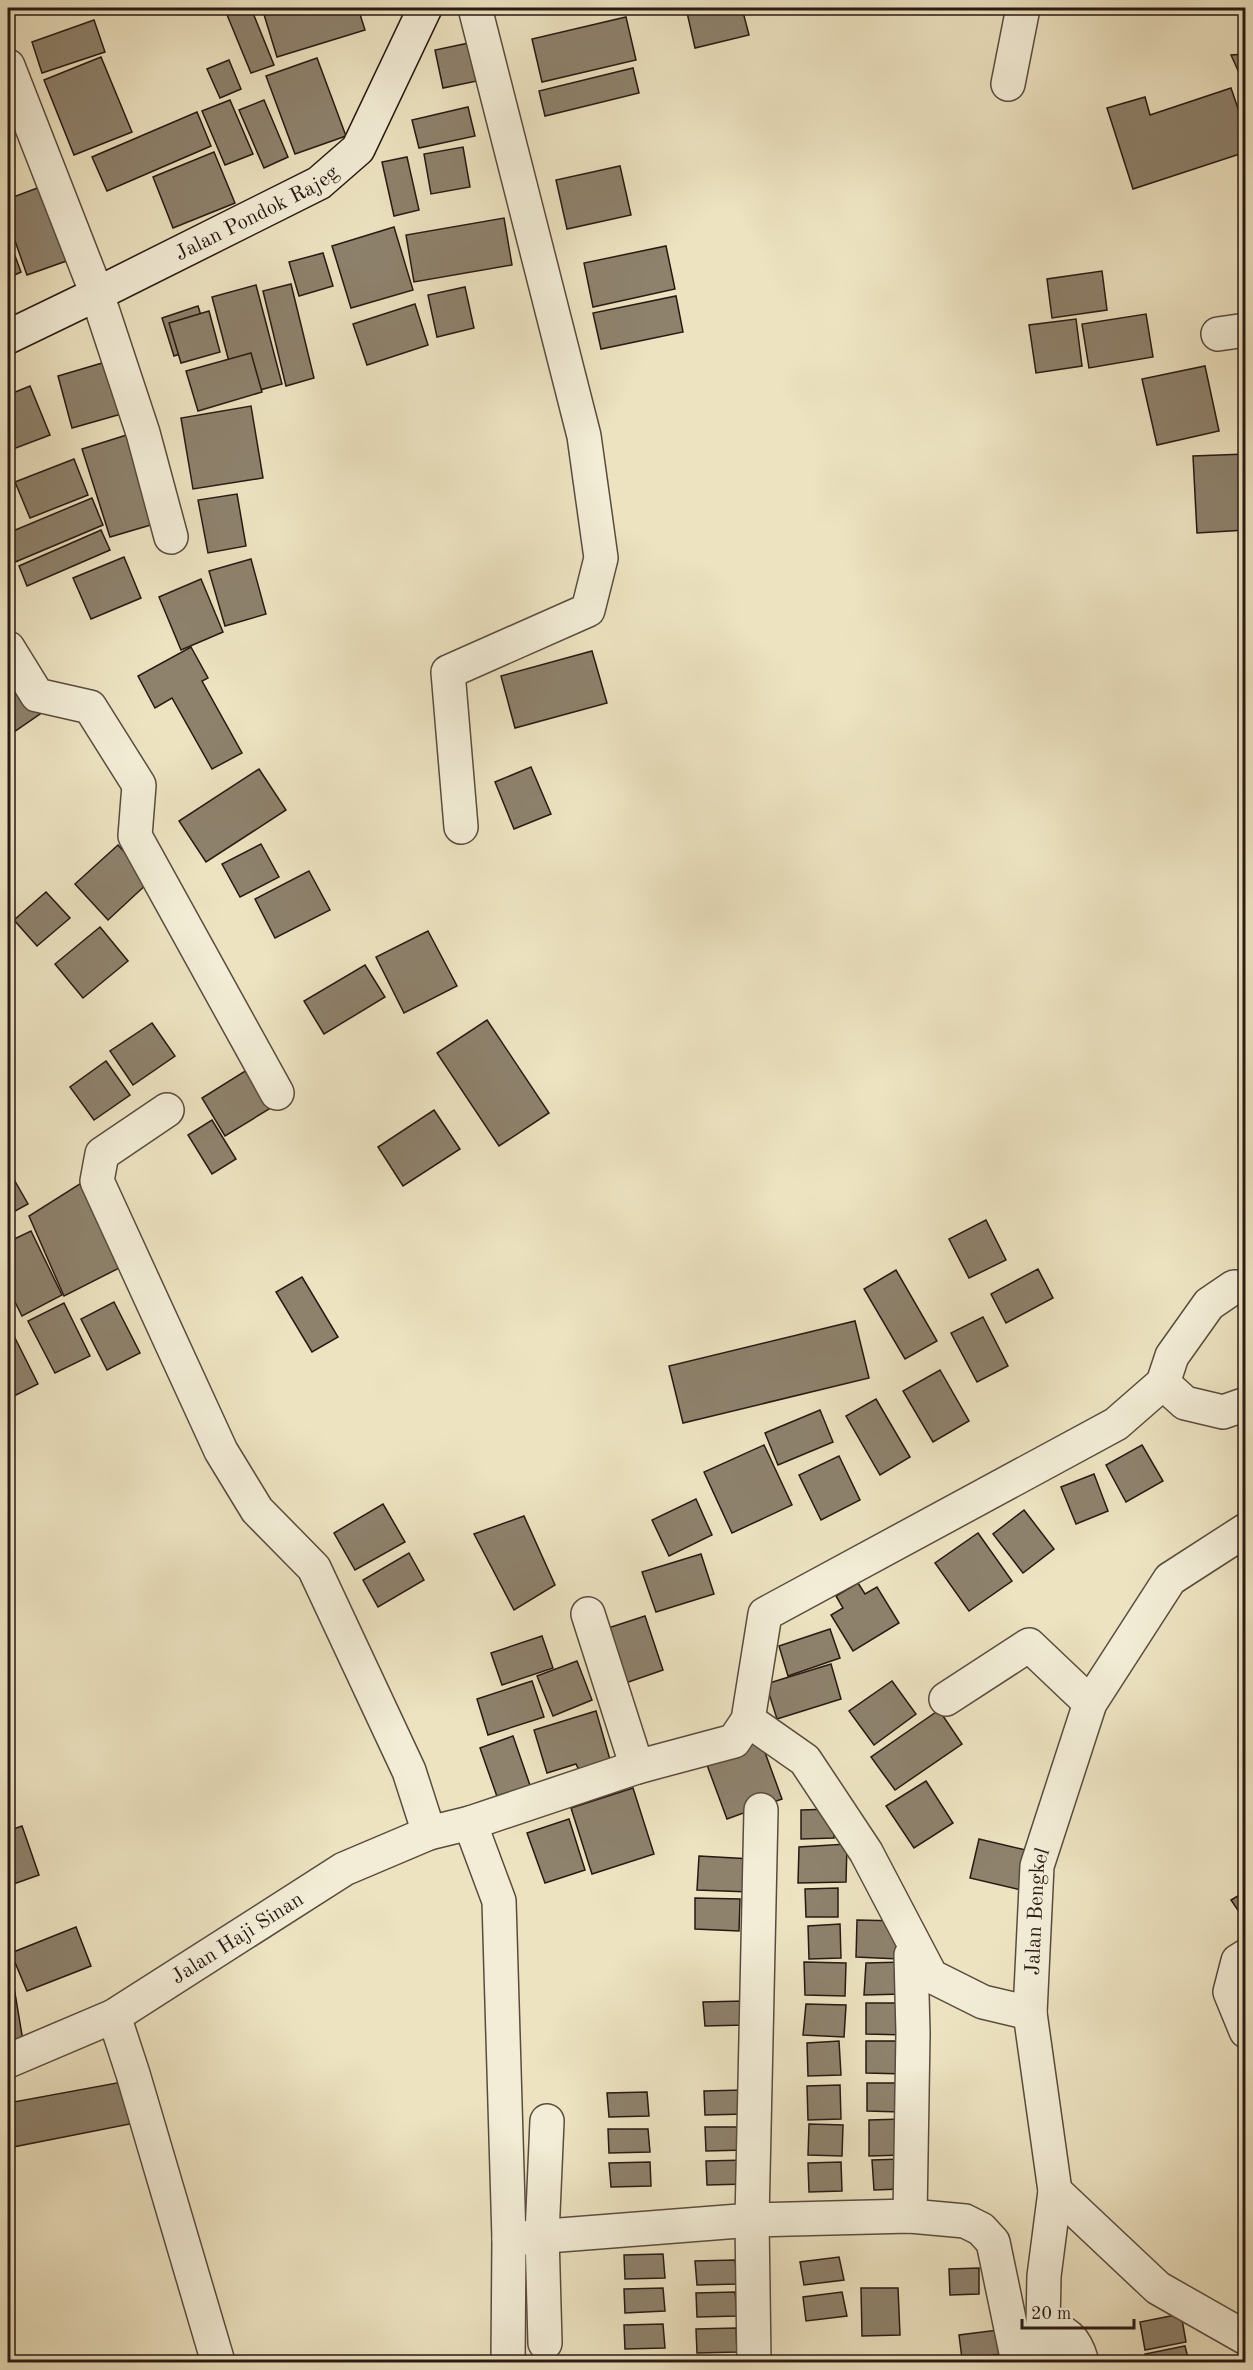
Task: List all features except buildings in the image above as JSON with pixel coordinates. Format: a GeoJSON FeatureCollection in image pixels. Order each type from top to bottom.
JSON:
{"type":"FeatureCollection","features":[{"type":"Feature","properties":{"kind":"street","name":"Jalan Pondok Rajeg"},"geometry":{"type":"LineString","coordinates":[[8,337],[319,183],[358,149],[425,8]]}},
{"type":"Feature","properties":{"kind":"street"},"geometry":{"type":"LineString","coordinates":[[461,827],[448,672],[588,610],[601,558],[584,436],[475,8]]}},
{"type":"Feature","properties":{"kind":"street"},"geometry":{"type":"LineString","coordinates":[[1008,84],[1023,8]]}},
{"type":"Feature","properties":{"kind":"street"},"geometry":{"type":"LineString","coordinates":[[8,66],[97,294],[143,433],[171,537]]}},
{"type":"Feature","properties":{"kind":"street"},"geometry":{"type":"LineString","coordinates":[[8,648],[37,695],[90,707],[139,785],[135,836],[277,1093]]}},
{"type":"Feature","properties":{"kind":"street"},"geometry":{"type":"LineString","coordinates":[[166,1110],[102,1154],[97,1181],[220,1451],[257,1510],[314,1568],[409,1771],[429,1833]]}},
{"type":"Feature","properties":{"kind":"street"},"geometry":{"type":"LineString","coordinates":[[1030,2013],[983,2002],[931,1976],[866,1852],[805,1760],[748,1720],[765,1614],[1116,1424],[1163,1383],[1172,1356],[1209,1304],[1234,1287],[1245,1288]]}},
{"type":"Feature","properties":{"kind":"street"},"geometry":{"type":"LineString","coordinates":[[1163,1383],[1185,1403],[1223,1412],[1245,1404]]}},
{"type":"Feature","properties":{"kind":"street","name":"Jalan Bengkel"},"geometry":{"type":"LineString","coordinates":[[1050,2362],[1043,2325],[1044,2276],[1055,2191],[1030,2013],[1037,1866],[1090,1703],[1170,1579],[1245,1530]]}},
{"type":"Feature","properties":{"kind":"street"},"geometry":{"type":"LineString","coordinates":[[588,1614],[637,1767]]}},
{"type":"Feature","properties":{"kind":"street"},"geometry":{"type":"LineString","coordinates":[[946,1699],[1029,1645],[1090,1703]]}},
{"type":"Feature","properties":{"kind":"street","name":"Jalan Haji Sinan"},"geometry":{"type":"LineString","coordinates":[[8,2061],[114,2016],[344,1869],[429,1833],[470,1822],[637,1767],[734,1741],[748,1720]]}},
{"type":"Feature","properties":{"kind":"street"},"geometry":{"type":"LineString","coordinates":[[754,2362],[752,2220],[761,1810]]}},
{"type":"Feature","properties":{"kind":"street"},"geometry":{"type":"LineString","coordinates":[[470,1822],[500,1901],[509,2239],[508,2362]]}},
{"type":"Feature","properties":{"kind":"street"},"geometry":{"type":"LineString","coordinates":[[910,2216],[913,2032],[911,1955]]}},
{"type":"Feature","properties":{"kind":"street"},"geometry":{"type":"LineString","coordinates":[[1245,1956],[1238,1961],[1230,1992],[1245,2031]]}},
{"type":"Feature","properties":{"kind":"street"},"geometry":{"type":"LineString","coordinates":[[114,2016],[218,2362]]}},
{"type":"Feature","properties":{"kind":"street"},"geometry":{"type":"LineString","coordinates":[[545,2343],[542,2235],[546,2121]]}},
{"type":"Feature","properties":{"kind":"street"},"geometry":{"type":"LineString","coordinates":[[1055,2191],[1158,2288],[1245,2338]]}},
{"type":"Feature","properties":{"kind":"street"},"geometry":{"type":"LineString","coordinates":[[509,2239],[752,2220],[910,2216],[965,2221],[981,2229],[993,2242],[1018,2362]]}},
{"type":"Feature","properties":{"kind":"street"},"geometry":{"type":"LineString","coordinates":[[1043,2325],[1062,2331],[1071,2338],[1082,2362]]}}]}
